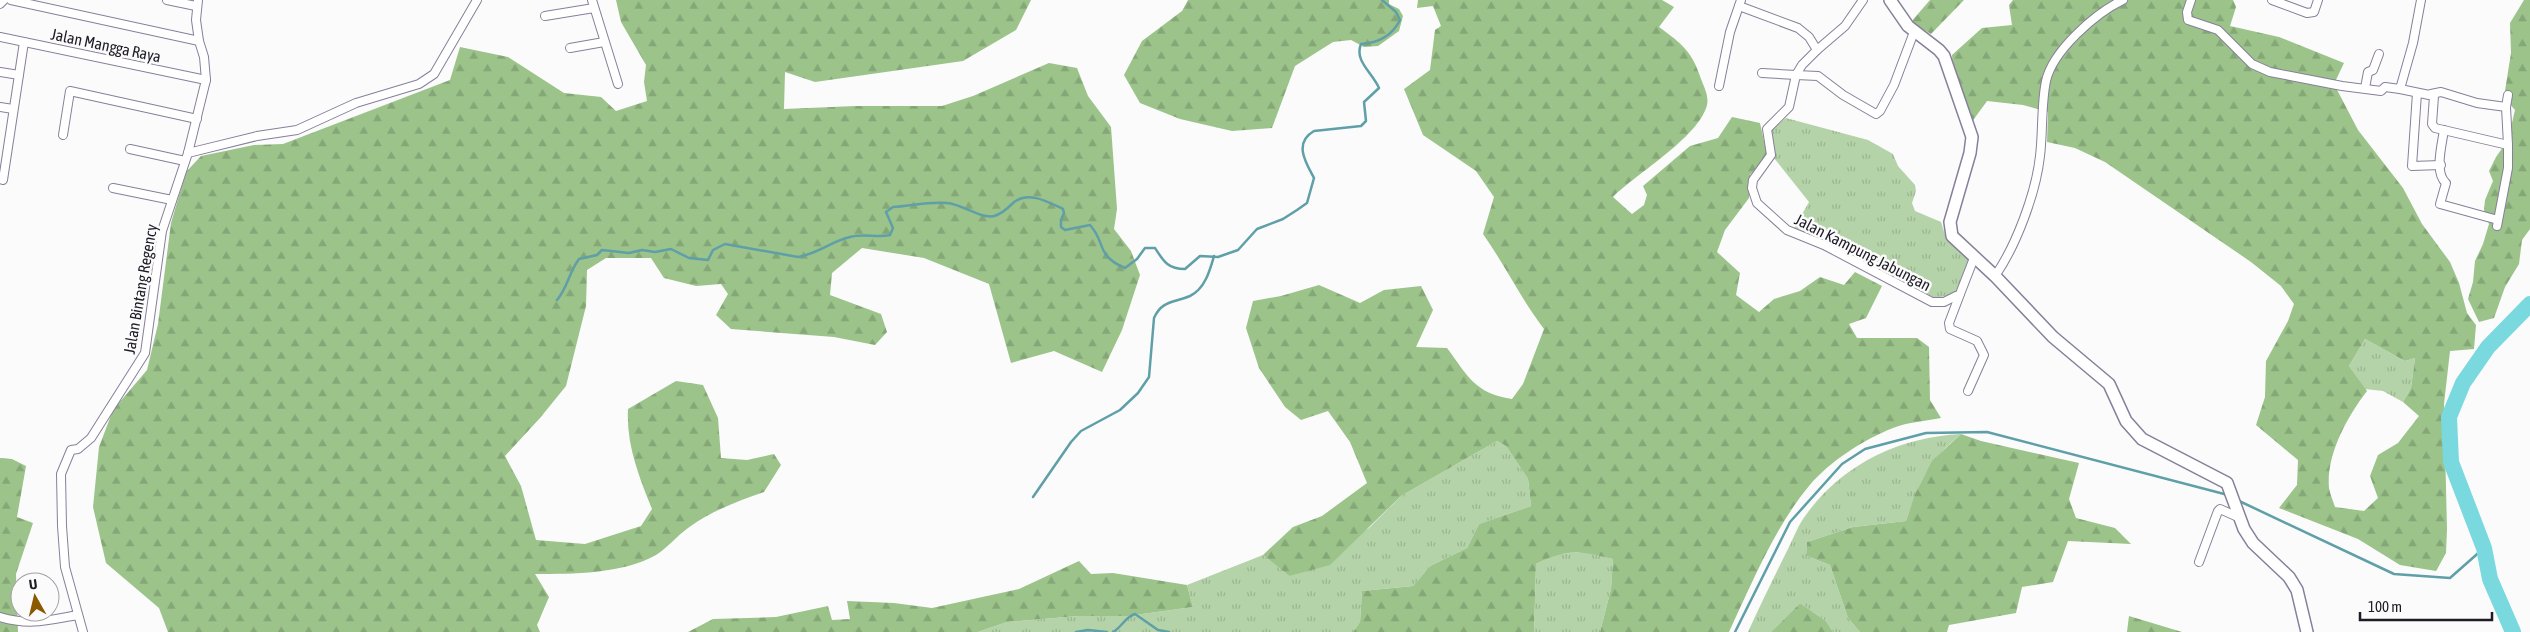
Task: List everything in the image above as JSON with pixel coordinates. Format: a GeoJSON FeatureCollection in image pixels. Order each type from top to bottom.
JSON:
{"type":"FeatureCollection","features":[{"type":"Feature","properties":{"kind":"street"},"geometry":{"type":"LineString","coordinates":[[0,4],[4,0]]}},
{"type":"Feature","properties":{"kind":"street"},"geometry":{"type":"LineString","coordinates":[[11,0],[199,41]]}},
{"type":"Feature","properties":{"kind":"street"},"geometry":{"type":"LineString","coordinates":[[48,8],[53,0]]}},
{"type":"Feature","properties":{"kind":"street"},"geometry":{"type":"LineString","coordinates":[[168,0],[197,3]]}},
{"type":"Feature","properties":{"kind":"street"},"geometry":{"type":"LineString","coordinates":[[130,149],[187,157],[257,136],[297,130],[356,102],[419,84],[434,74],[477,0]]}},
{"type":"Feature","properties":{"kind":"street"},"geometry":{"type":"LineString","coordinates":[[592,0],[618,84]]}},
{"type":"Feature","properties":{"kind":"street","name":"Jalan Kampung Jabungan"},"geometry":{"type":"LineString","coordinates":[[1863,0],[1845,26],[1802,65],[1796,75],[1789,107],[1767,130],[1771,155],[1752,184],[1757,203],[1787,230],[1824,245],[1932,302],[1944,302],[1960,294]]}},
{"type":"Feature","properties":{"kind":"street"},"geometry":{"type":"LineString","coordinates":[[1890,0],[1898,14],[1914,32],[1940,50],[1944,56],[1970,132],[1970,153],[1950,222],[1956,241],[1995,276],[2053,337],[2109,384],[2126,421],[2142,439],[2222,479],[2230,486],[2239,515],[2253,543],[2289,577],[2297,590],[2308,632]]}},
{"type":"Feature","properties":{"kind":"street"},"geometry":{"type":"LineString","coordinates":[[1995,276],[2012,249],[2036,178],[2040,158],[2046,81],[2051,68],[2089,22],[2123,0]]}},
{"type":"Feature","properties":{"kind":"street"},"geometry":{"type":"LineString","coordinates":[[2191,0],[2187,12],[2188,20],[2218,30],[2252,64],[2282,75],[2382,91],[2385,87],[2417,93],[2431,94],[2441,92],[2477,104],[2506,107]]}},
{"type":"Feature","properties":{"kind":"street"},"geometry":{"type":"LineString","coordinates":[[2272,0],[2307,13],[2314,12],[2318,0]]}},
{"type":"Feature","properties":{"kind":"street"},"geometry":{"type":"LineString","coordinates":[[2400,89],[2413,43],[2420,0]]}},
{"type":"Feature","properties":{"kind":"street","name":"Jalan Bintang Regency"},"geometry":{"type":"LineString","coordinates":[[78,615],[65,567],[61,474],[70,450],[78,449],[91,438],[145,353],[162,231],[187,157],[206,80],[204,57],[199,41],[197,3]]}},
{"type":"Feature","properties":{"kind":"street"},"geometry":{"type":"LineString","coordinates":[[1719,86],[1730,32],[1740,3],[1798,28],[1809,36],[1817,50]]}},
{"type":"Feature","properties":{"kind":"street"},"geometry":{"type":"LineString","coordinates":[[545,16],[594,8]]}},
{"type":"Feature","properties":{"kind":"street"},"geometry":{"type":"LineString","coordinates":[[1762,73],[1818,76],[1843,95],[1876,114],[1880,111],[1894,85],[1914,32]]}},
{"type":"Feature","properties":{"kind":"street","name":"Jalan Mangga Raya"},"geometry":{"type":"LineString","coordinates":[[0,37],[206,80]]}},
{"type":"Feature","properties":{"kind":"street"},"geometry":{"type":"LineString","coordinates":[[0,179],[3,180],[24,42]]}},
{"type":"Feature","properties":{"kind":"street"},"geometry":{"type":"LineString","coordinates":[[570,48],[604,42]]}},
{"type":"Feature","properties":{"kind":"street"},"geometry":{"type":"LineString","coordinates":[[2365,88],[2368,72],[2373,70],[2379,54]]}},
{"type":"Feature","properties":{"kind":"street"},"geometry":{"type":"LineString","coordinates":[[0,72],[19,75]]}},
{"type":"Feature","properties":{"kind":"street"},"geometry":{"type":"LineString","coordinates":[[63,136],[70,91],[197,119]]}},
{"type":"Feature","properties":{"kind":"street"},"geometry":{"type":"LineString","coordinates":[[2417,93],[2411,165],[2414,167],[2440,166]]}},
{"type":"Feature","properties":{"kind":"street"},"geometry":{"type":"LineString","coordinates":[[2431,94],[2435,100],[2432,124],[2435,128],[2508,145]]}},
{"type":"Feature","properties":{"kind":"street"},"geometry":{"type":"LineString","coordinates":[[2444,130],[2440,166],[2443,180],[2446,182],[2440,204],[2497,223],[2508,168],[2506,107],[2508,95]]}},
{"type":"Feature","properties":{"kind":"street"},"geometry":{"type":"LineString","coordinates":[[0,107],[13,109]]}},
{"type":"Feature","properties":{"kind":"street"},"geometry":{"type":"LineString","coordinates":[[0,141],[9,143]]}},
{"type":"Feature","properties":{"kind":"street"},"geometry":{"type":"LineString","coordinates":[[114,188],[172,200]]}},
{"type":"Feature","properties":{"kind":"street"},"geometry":{"type":"LineString","coordinates":[[1968,391],[1984,355],[1977,341],[1950,329],[1949,323],[1974,258]]}},
{"type":"Feature","properties":{"kind":"street"},"geometry":{"type":"LineString","coordinates":[[2199,562],[2218,511],[2239,515]]}},
{"type":"Feature","properties":{"kind":"street"},"geometry":{"type":"LineString","coordinates":[[0,617],[16,623],[38,622],[78,615],[83,632]]}},
{"type":"Feature","properties":{"kind":"street"},"geometry":{"type":"LineString","coordinates":[[16,623],[17,632]]}},
{"type":"Feature","properties":{"kind":"green space"},"geometry":{"type":"Polygon","coordinates":[[[616,0],[1031,0],[1016,30],[963,61],[815,82],[785,72],[784,109],[856,106],[942,106],[973,96],[1049,63],[1077,68],[1088,96],[1111,127],[1117,209],[1114,229],[1131,251],[1140,275],[1122,330],[1102,372],[1054,351],[1011,363],[989,284],[924,258],[862,248],[832,273],[830,295],[881,314],[887,332],[875,345],[834,337],[731,329],[716,315],[728,294],[721,284],[696,286],[664,278],[651,258],[606,258],[587,270],[586,306],[566,386],[505,456],[521,486],[536,540],[585,544],[641,526],[652,509],[638,473],[631,448],[628,409],[676,381],[703,385],[718,418],[721,458],[747,460],[774,454],[781,465],[764,492],[706,516],[684,531],[656,555],[643,561],[597,572],[535,574],[549,597],[537,625],[540,632],[168,632],[159,608],[106,563],[93,507],[99,447],[113,410],[147,370],[158,324],[171,223],[186,172],[201,156],[254,145],[283,144],[450,80],[460,47],[508,57],[564,93],[601,97],[616,111],[647,101],[644,82],[646,65],[621,22],[616,0]]]}},
{"type":"Feature","properties":{"kind":"green space"},"geometry":{"type":"Polygon","coordinates":[[[1188,0],[1389,0],[1389,4],[1399,9],[1403,16],[1399,31],[1378,46],[1364,47],[1351,40],[1333,42],[1295,66],[1272,128],[1232,131],[1180,119],[1140,103],[1124,75],[1142,41],[1182,11],[1188,0]]]}},
{"type":"Feature","properties":{"kind":"green space"},"geometry":{"type":"Polygon","coordinates":[[[1418,0],[1662,0],[1674,7],[1659,27],[1680,44],[1694,61],[1706,92],[1707,105],[1702,117],[1680,142],[1613,197],[1632,214],[1644,205],[1647,195],[1643,186],[1690,146],[1718,138],[1732,117],[1760,123],[1767,155],[1750,175],[1749,198],[1725,230],[1717,252],[1740,273],[1736,295],[1759,312],[1774,299],[1800,291],[1820,277],[1844,285],[1855,272],[1882,286],[1866,318],[1849,324],[1857,338],[1917,338],[1929,347],[1930,400],[1941,418],[1905,424],[1882,433],[1848,452],[1817,477],[1797,502],[1775,537],[1729,632],[1600,632],[1611,589],[1613,559],[1574,552],[1556,555],[1536,564],[1534,632],[1353,632],[1360,622],[1362,591],[1413,586],[1430,566],[1467,548],[1479,524],[1531,506],[1528,479],[1506,446],[1497,441],[1401,496],[1330,565],[1289,576],[1263,555],[1293,527],[1322,516],[1367,483],[1350,442],[1328,411],[1301,420],[1285,407],[1259,368],[1246,328],[1253,301],[1281,296],[1319,285],[1360,303],[1384,290],[1421,286],[1433,310],[1416,347],[1447,348],[1467,375],[1480,388],[1512,399],[1523,384],[1544,329],[1483,234],[1494,197],[1476,171],[1423,135],[1404,89],[1430,70],[1435,30],[1441,26],[1433,6],[1417,8],[1418,0]]]}},
{"type":"Feature","properties":{"kind":"green space"},"geometry":{"type":"Polygon","coordinates":[[[1930,0],[1964,0],[1931,34],[1911,22],[1930,0]]]}},
{"type":"Feature","properties":{"kind":"green space"},"geometry":{"type":"Polygon","coordinates":[[[2013,0],[2233,0],[2236,7],[2230,26],[2279,37],[2344,63],[2334,84],[2358,130],[2403,188],[2422,224],[2450,262],[2459,283],[2467,313],[2476,325],[2474,349],[2450,351],[2444,404],[2446,553],[2436,571],[2400,565],[2358,539],[2279,508],[2297,485],[2298,460],[2256,425],[2265,397],[2266,361],[2288,321],[2294,304],[2281,286],[2251,262],[2105,162],[2075,148],[2047,142],[2048,112],[2023,105],[1987,101],[1971,123],[1953,71],[1952,55],[1982,28],[2012,25],[2009,5],[2013,0]],[[2365,339],[2349,366],[2367,391],[2345,424],[2334,450],[2329,475],[2329,488],[2335,507],[2364,511],[2378,498],[2370,476],[2378,455],[2398,443],[2419,416],[2403,402],[2411,388],[2415,358],[2405,361],[2365,339]]]}},
{"type":"Feature","properties":{"kind":"green space"},"geometry":{"type":"Polygon","coordinates":[[[2524,0],[2530,0],[2530,229],[2522,240],[2519,264],[2505,287],[2494,318],[2479,322],[2468,299],[2473,282],[2475,261],[2489,224],[2484,210],[2485,200],[2493,181],[2489,171],[2508,140],[2515,110],[2504,97],[2511,53],[2510,23],[2524,0]]]}},
{"type":"Feature","properties":{"kind":"green space"},"geometry":{"type":"Polygon","coordinates":[[[1786,118],[1868,140],[1893,154],[1898,166],[1915,185],[1916,191],[1912,203],[1915,211],[1941,222],[1946,238],[1970,259],[1956,294],[1935,298],[1826,241],[1793,230],[1809,202],[1774,158],[1770,130],[1786,118]]]}},
{"type":"Feature","properties":{"kind":"green space"},"geometry":{"type":"Polygon","coordinates":[[[2365,339],[2405,361],[2415,358],[2411,388],[2403,402],[2383,391],[2365,389],[2349,366],[2365,339]]]}},
{"type":"Feature","properties":{"kind":"green space"},"geometry":{"type":"Polygon","coordinates":[[[1961,434],[1940,454],[1926,473],[1906,521],[1853,527],[1807,542],[1807,556],[1830,565],[1848,618],[1860,632],[1833,632],[1826,621],[1800,603],[1771,632],[1748,632],[1801,522],[1818,500],[1834,484],[1852,470],[1893,448],[1938,436],[1961,434]]]}},
{"type":"Feature","properties":{"kind":"green space"},"geometry":{"type":"Polygon","coordinates":[[[1961,434],[1981,441],[2079,463],[2069,499],[2076,518],[2115,528],[2131,544],[2068,541],[2053,582],[2022,587],[2016,613],[1949,625],[1947,632],[1860,632],[1848,618],[1830,565],[1807,556],[1807,542],[1853,527],[1906,521],[1915,494],[1932,461],[1961,434]]]}},
{"type":"Feature","properties":{"kind":"green space"},"geometry":{"type":"Polygon","coordinates":[[[1497,441],[1506,446],[1528,479],[1531,506],[1479,524],[1467,548],[1430,566],[1413,586],[1362,591],[1360,622],[1353,632],[978,632],[1007,622],[1079,616],[1128,616],[1193,607],[1187,585],[1263,555],[1289,576],[1369,528],[1401,496],[1497,441]]]}},
{"type":"Feature","properties":{"kind":"green space"},"geometry":{"type":"Polygon","coordinates":[[[0,458],[12,459],[26,466],[17,517],[33,523],[17,572],[10,572],[10,622],[18,622],[18,632],[0,632],[0,458]]]}},
{"type":"Feature","properties":{"kind":"green space"},"geometry":{"type":"Polygon","coordinates":[[[1585,552],[1613,559],[1611,589],[1600,632],[1534,632],[1536,564],[1557,554],[1585,552]]]}},
{"type":"Feature","properties":{"kind":"green space"},"geometry":{"type":"Polygon","coordinates":[[[1079,561],[1091,574],[1113,573],[1187,585],[1193,607],[1128,616],[1079,616],[1007,622],[978,632],[688,632],[713,619],[776,617],[828,606],[832,620],[850,619],[847,601],[894,603],[932,608],[1019,589],[1079,561]]]}},
{"type":"Feature","properties":{"kind":"green space"},"geometry":{"type":"Polygon","coordinates":[[[1800,603],[1826,621],[1833,632],[1771,632],[1800,603]]]}},
{"type":"Feature","properties":{"kind":"green space"},"geometry":{"type":"Polygon","coordinates":[[[2129,616],[2182,632],[2127,632],[2129,616]]]}},
{"type":"Feature","properties":{"kind":"waterway"},"geometry":{"type":"LineString","coordinates":[[557,300],[579,259],[597,255],[602,250],[629,253],[642,250],[655,252],[671,249],[689,258],[708,260],[713,250],[725,244],[798,257],[850,237],[890,235],[893,228],[886,212],[893,207],[927,203],[953,204],[983,215],[994,216],[1000,214],[1019,199],[1025,197],[1038,198],[1063,209],[1061,227],[1065,230],[1090,225],[1105,254],[1125,268],[1137,259],[1145,248],[1155,248],[1167,264],[1179,269],[1185,269],[1200,256],[1218,257],[1238,250],[1257,229],[1283,219],[1307,203],[1314,178],[1303,153],[1304,141],[1308,136],[1314,131],[1361,126],[1366,121],[1364,102],[1379,88],[1362,61],[1359,50],[1361,44],[1384,38],[1397,26],[1400,20],[1396,12],[1382,0]]}},
{"type":"Feature","properties":{"kind":"waterway"},"geometry":{"type":"LineString","coordinates":[[1033,497],[1071,442],[1081,431],[1120,410],[1138,393],[1149,377],[1154,318],[1157,312],[1165,305],[1190,296],[1200,289],[1206,279],[1214,256]]}},
{"type":"Feature","properties":{"kind":"waterway"},"geometry":{"type":"LineString","coordinates":[[2513,632],[2490,579],[2484,548],[2451,462],[2449,417],[2463,383],[2488,347],[2530,304]]}},
{"type":"Feature","properties":{"kind":"waterway"},"geometry":{"type":"LineString","coordinates":[[1735,632],[1790,522],[1842,464],[1865,449],[1926,433],[1987,432],[2228,495]]}},
{"type":"Feature","properties":{"kind":"waterway"},"geometry":{"type":"LineString","coordinates":[[2237,500],[2394,574],[2450,578],[2484,548]]}},
{"type":"Feature","properties":{"kind":"waterway"},"geometry":{"type":"LineString","coordinates":[[1113,632],[1135,614],[1158,630],[1169,632]]}},
{"type":"Feature","properties":{"kind":"waterway"},"geometry":{"type":"LineString","coordinates":[[1076,632],[1088,630],[1107,632]]}}]}
